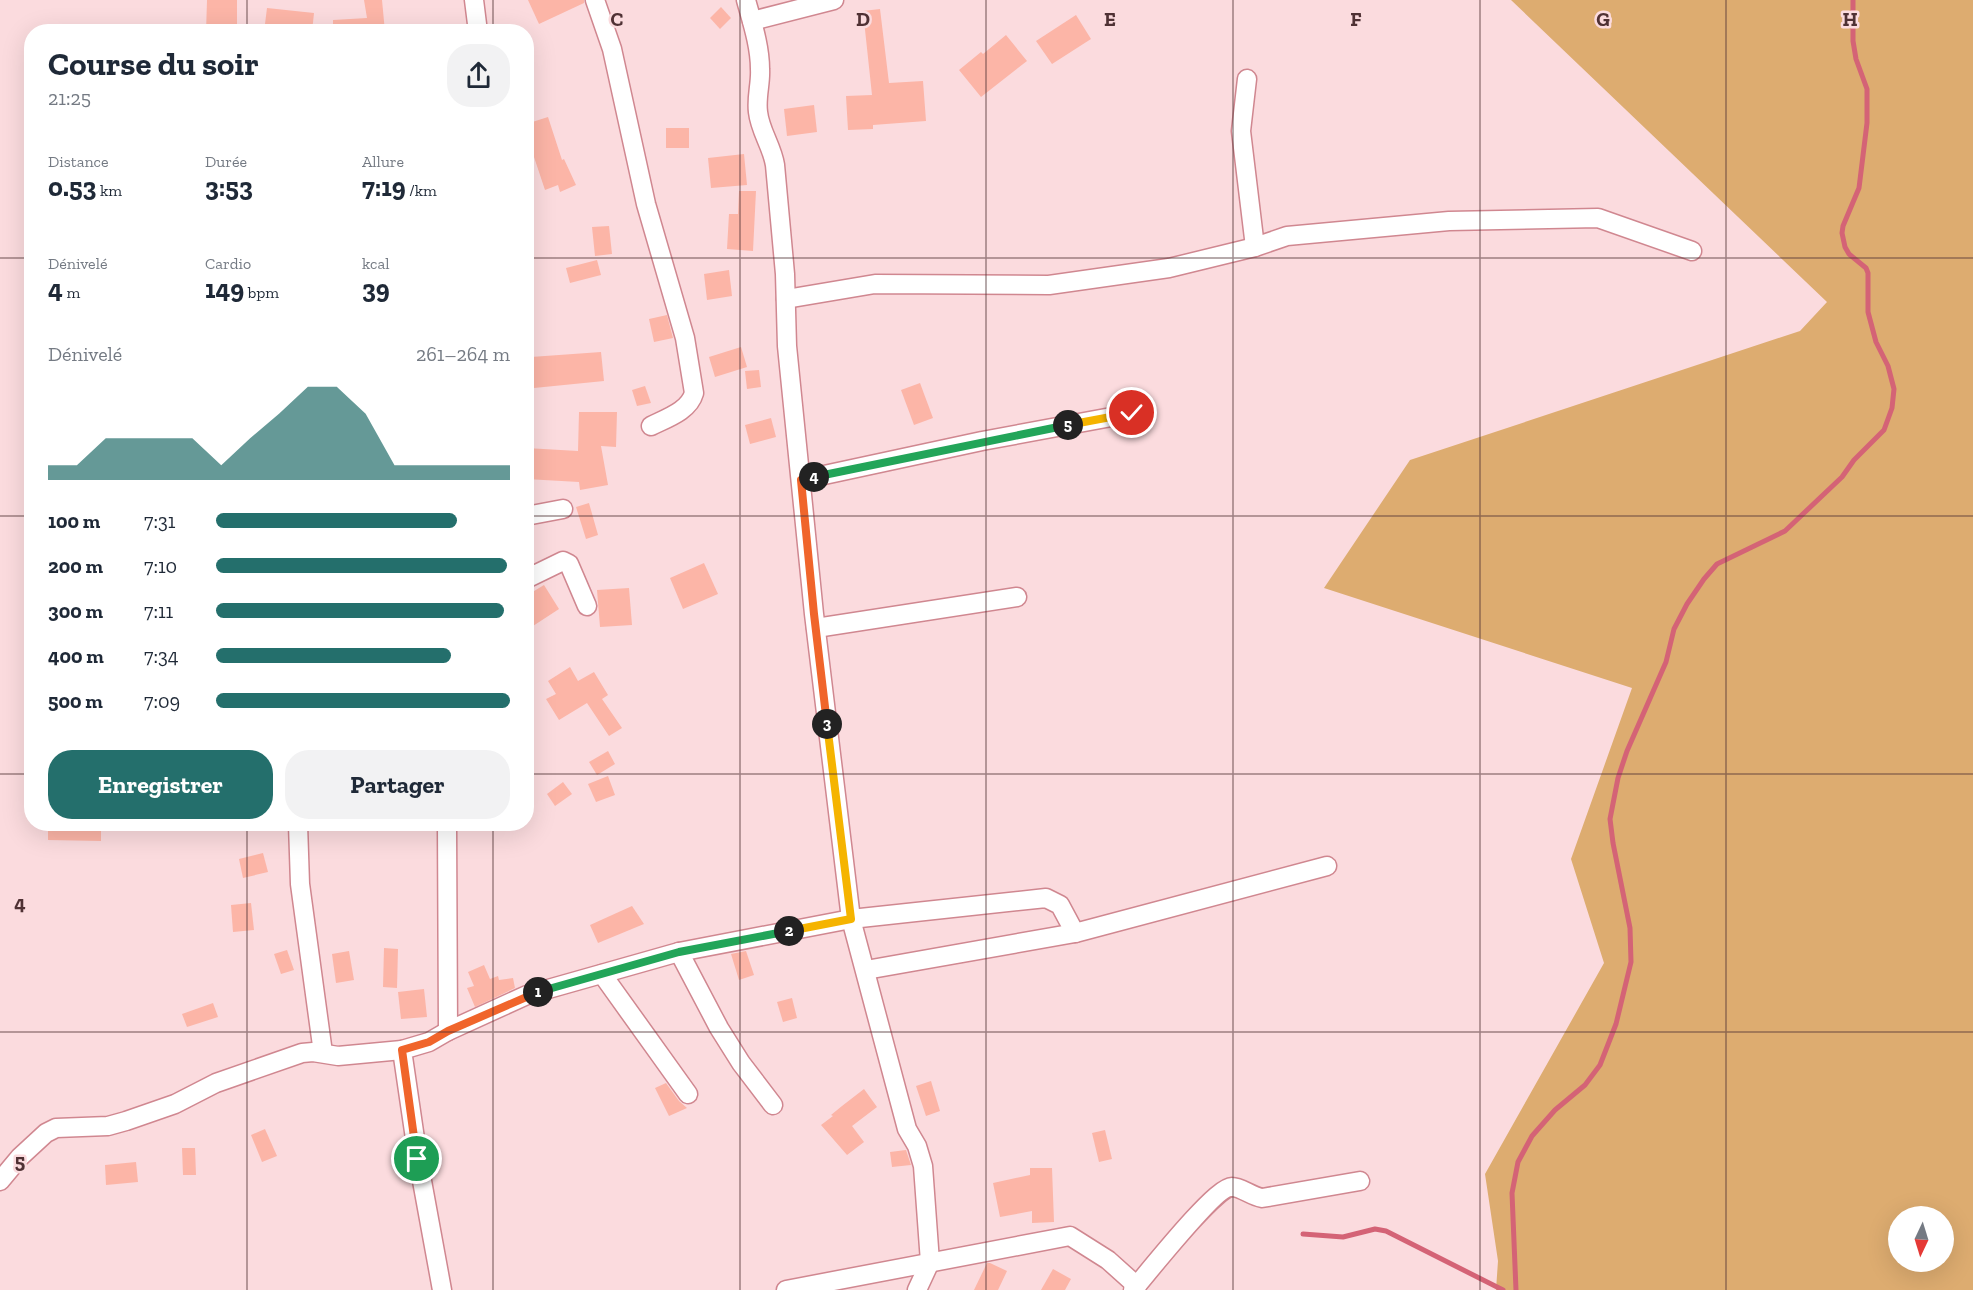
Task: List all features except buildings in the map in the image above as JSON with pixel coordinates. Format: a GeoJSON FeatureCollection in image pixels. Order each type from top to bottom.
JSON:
{"type":"FeatureCollection","features":[{"type":"Feature","properties":{"kind":"street"},"geometry":{"type":"LineString","coordinates":[[474,0],[477,24]]}},
{"type":"Feature","properties":{"kind":"street"},"geometry":{"type":"LineString","coordinates":[[595,0],[612,49],[646,204],[685,338],[694,393],[691,402],[686,407],[651,426]]}},
{"type":"Feature","properties":{"kind":"street"},"geometry":{"type":"LineString","coordinates":[[746,0],[760,69],[758,94],[760,125],[774,154],[788,346],[801,480],[816,628],[851,919],[908,1129],[917,1146],[923,1166],[930,1262],[917,1290]]}},
{"type":"Feature","properties":{"kind":"street"},"geometry":{"type":"LineString","coordinates":[[752,21],[834,0]]}},
{"type":"Feature","properties":{"kind":"street"},"geometry":{"type":"LineString","coordinates":[[1247,79],[1241,131],[1255,247]]}},
{"type":"Feature","properties":{"kind":"street"},"geometry":{"type":"LineString","coordinates":[[786,299],[875,284],[1049,285],[1169,268],[1255,247],[1287,236],[1449,220],[1598,218],[1692,251]]}},
{"type":"Feature","properties":{"kind":"street"},"geometry":{"type":"LineString","coordinates":[[801,480],[1132,413]]}},
{"type":"Feature","properties":{"kind":"street"},"geometry":{"type":"LineString","coordinates":[[534,514],[563,509]]}},
{"type":"Feature","properties":{"kind":"street"},"geometry":{"type":"LineString","coordinates":[[534,575],[562,561],[569,564],[587,606]]}},
{"type":"Feature","properties":{"kind":"street"},"geometry":{"type":"LineString","coordinates":[[816,628],[1017,597]]}},
{"type":"Feature","properties":{"kind":"street"},"geometry":{"type":"LineString","coordinates":[[298,831],[300,884],[323,1053]]}},
{"type":"Feature","properties":{"kind":"street"},"geometry":{"type":"LineString","coordinates":[[447,831],[448,1031]]}},
{"type":"Feature","properties":{"kind":"street"},"geometry":{"type":"LineString","coordinates":[[866,970],[1075,933],[1327,866]]}},
{"type":"Feature","properties":{"kind":"street"},"geometry":{"type":"LineString","coordinates":[[0,1180],[20,1157],[46,1133],[56,1128],[108,1126],[126,1121],[175,1104],[216,1083],[302,1053],[338,1056],[402,1050],[429,1042],[527,995],[679,952],[851,919],[1046,898],[1059,905],[1075,933]]}},
{"type":"Feature","properties":{"kind":"street"},"geometry":{"type":"LineString","coordinates":[[679,952],[719,1028],[741,1063],[773,1105]]}},
{"type":"Feature","properties":{"kind":"street"},"geometry":{"type":"LineString","coordinates":[[602,974],[688,1094]]}},
{"type":"Feature","properties":{"kind":"street"},"geometry":{"type":"LineString","coordinates":[[402,1050],[417,1159],[442,1290]]}},
{"type":"Feature","properties":{"kind":"street"},"geometry":{"type":"LineString","coordinates":[[786,1290],[1070,1236],[1108,1260],[1135,1288],[1209,1202],[1226,1188],[1233,1186],[1262,1198],[1360,1181]]}},
{"type":"Feature","properties":{"kind":"shaded area"},"geometry":{"type":"Polygon","coordinates":[[[1511,0],[1973,0],[1973,1290],[1496,1290],[1498,1261],[1485,1174],[1604,963],[1571,859],[1632,688],[1324,588],[1410,460],[1800,331],[1827,302],[1511,0]]]}},
{"type":"Feature","properties":{"kind":"waterway"},"geometry":{"type":"LineString","coordinates":[[1516,1290],[1512,1193],[1518,1162],[1532,1136],[1555,1110],[1585,1085],[1600,1065],[1616,1024],[1631,962],[1630,928],[1610,819],[1618,778],[1627,751],[1666,662],[1674,629],[1687,604],[1717,564],[1785,531],[1842,477],[1854,460],[1884,430],[1892,408],[1894,389],[1888,366],[1876,342],[1868,312],[1868,273],[1866,268],[1849,254],[1842,233],[1859,188],[1867,123],[1867,89],[1856,59],[1853,41],[1853,0]]}},
{"type":"Feature","properties":{"kind":"waterway"},"geometry":{"type":"LineString","coordinates":[[1303,1234],[1343,1237],[1375,1229],[1386,1231],[1503,1290]]}},
{"type":"Feature","properties":{"kind":"route"},"geometry":{"type":"LineString","coordinates":[[417,1159],[402,1050],[429,1042],[527,995],[679,952],[851,919],[814,614],[801,480],[982,441],[1132,413]]}}]}
